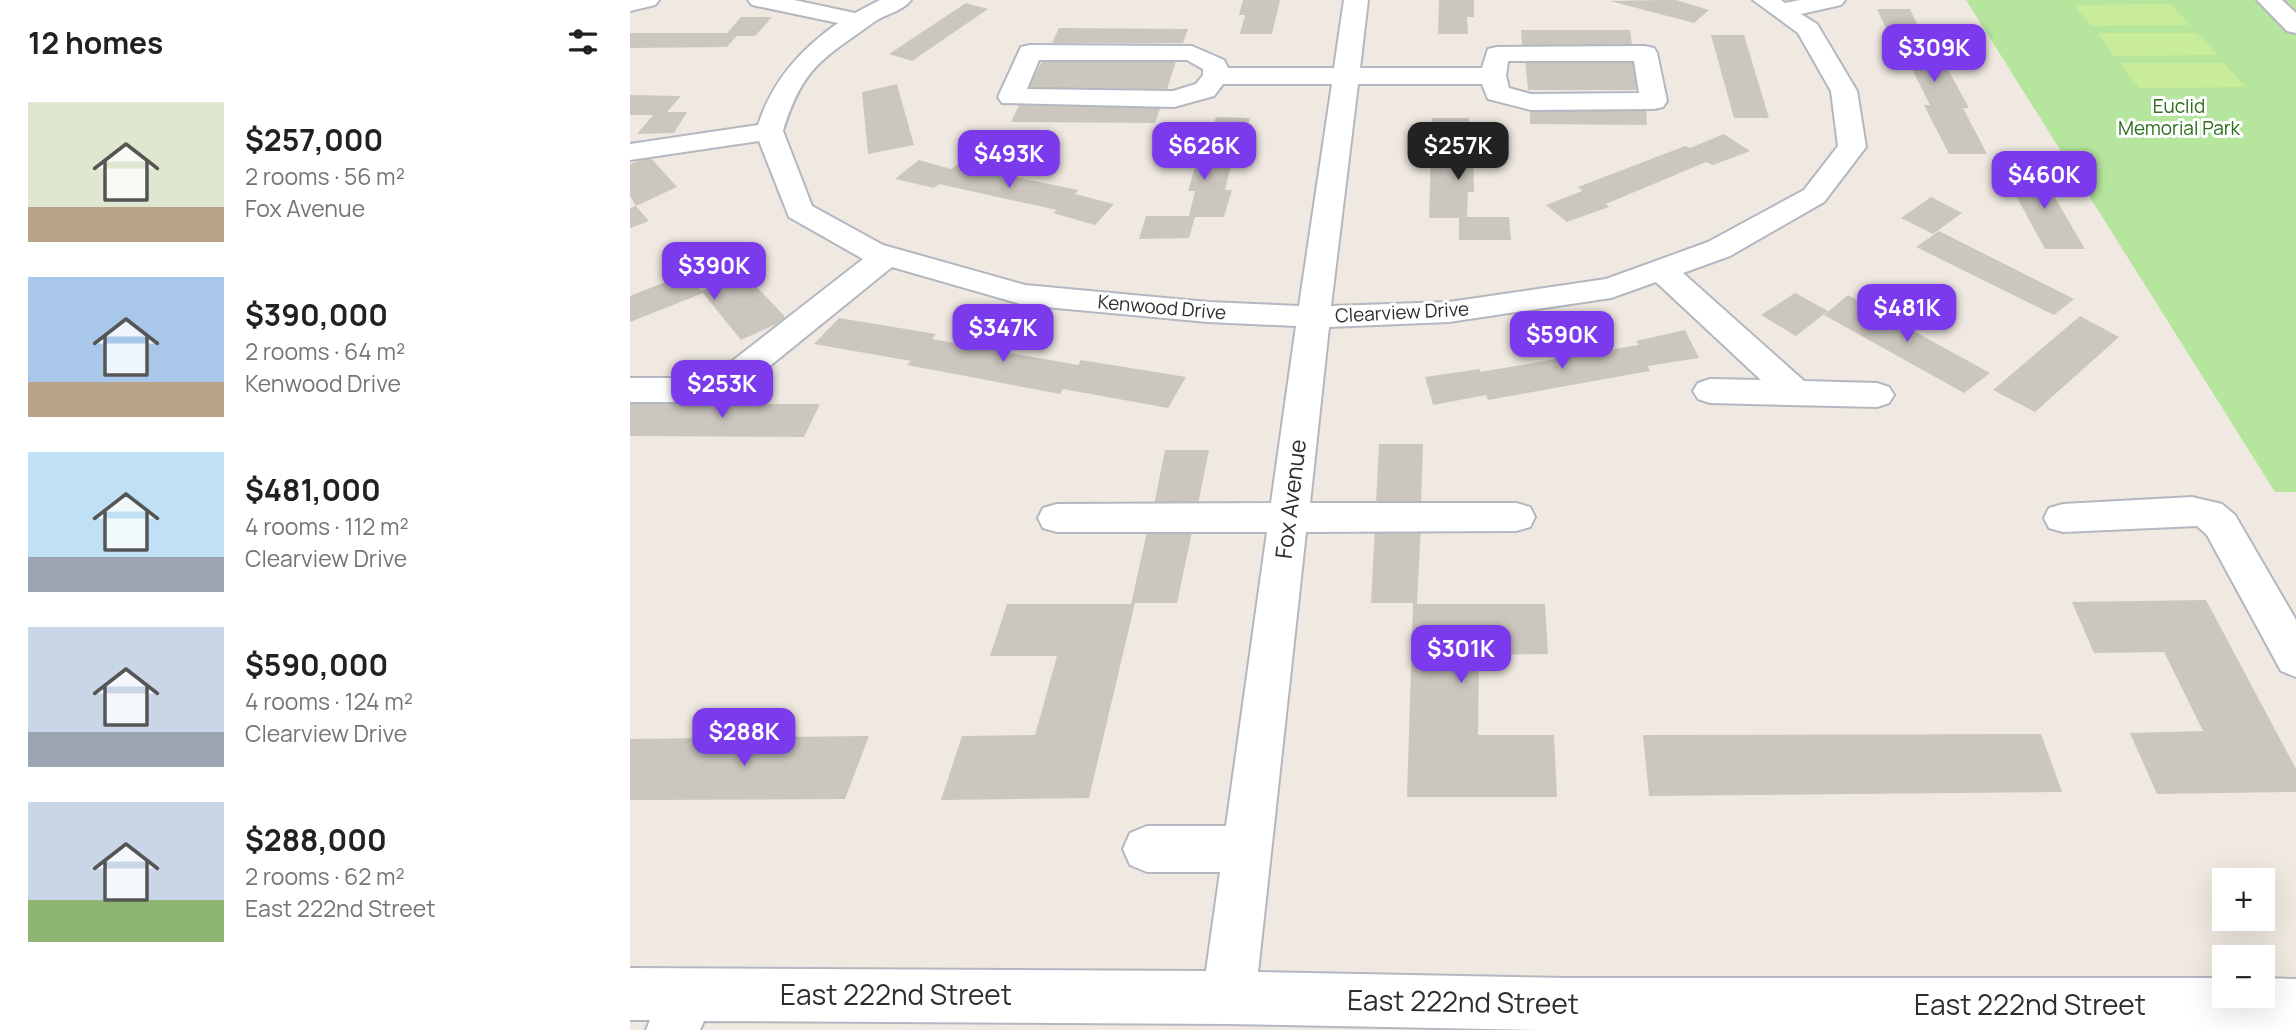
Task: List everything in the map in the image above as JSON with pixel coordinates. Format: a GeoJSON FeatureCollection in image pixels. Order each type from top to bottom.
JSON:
{"type":"FeatureCollection","features":[{"type":"Feature","properties":{"kind":"street"},"geometry":{"type":"LineString","coordinates":[[630,4],[647,0]]}},
{"type":"Feature","properties":{"kind":"street"},"geometry":{"type":"LineString","coordinates":[[761,0],[861,21]]}},
{"type":"Feature","properties":{"kind":"street"},"geometry":{"type":"LineString","coordinates":[[630,152],[769,131],[786,86],[820,50],[880,8],[899,0]]}},
{"type":"Feature","properties":{"kind":"street","name":"Fox Avenue"},"geometry":{"type":"LineString","coordinates":[[1229,998],[1356,0]]}},
{"type":"Feature","properties":{"kind":"street"},"geometry":{"type":"LineString","coordinates":[[1773,6],[1833,0]]}},
{"type":"Feature","properties":{"kind":"street"},"geometry":{"type":"LineString","coordinates":[[2269,0],[2296,26]]}},
{"type":"Feature","properties":{"kind":"street","name":"Clearview Drive"},"geometry":{"type":"LineString","coordinates":[[1314,317],[1449,312],[1611,288],[1719,249],[1814,196],[1852,147],[1844,91],[1808,29],[1773,6]]}},
{"type":"Feature","properties":{"kind":"street"},"geometry":{"type":"LineString","coordinates":[[1030,52],[1192,53],[1215,65],[1216,76],[1205,90],[1174,99],[1011,97],[1030,52]]}},
{"type":"Feature","properties":{"kind":"street"},"geometry":{"type":"LineString","coordinates":[[1645,53],[1654,100],[1531,102],[1497,93],[1493,76],[1497,54],[1645,53]]}},
{"type":"Feature","properties":{"kind":"street"},"geometry":{"type":"LineString","coordinates":[[1216,76],[1493,76]]}},
{"type":"Feature","properties":{"kind":"street","name":"Kenwood Drive"},"geometry":{"type":"LineString","coordinates":[[769,131],[799,211],[872,253],[1024,295],[1208,312],[1314,317]]}},
{"type":"Feature","properties":{"kind":"street"},"geometry":{"type":"LineString","coordinates":[[630,390],[723,390],[743,370],[887,256]]}},
{"type":"Feature","properties":{"kind":"street"},"geometry":{"type":"LineString","coordinates":[[1661,270],[1794,392]]}},
{"type":"Feature","properties":{"kind":"street"},"geometry":{"type":"LineString","coordinates":[[1710,391],[1877,396]]}},
{"type":"Feature","properties":{"kind":"street"},"geometry":{"type":"LineString","coordinates":[[2063,518],[2192,511],[2208,514],[2221,525],[2296,659]]}},
{"type":"Feature","properties":{"kind":"street"},"geometry":{"type":"LineString","coordinates":[[1057,518],[1516,517]]}},
{"type":"Feature","properties":{"kind":"street"},"geometry":{"type":"LineString","coordinates":[[1147,849],[1248,849]]}},
{"type":"Feature","properties":{"kind":"street","name":"East 222nd Street"},"geometry":{"type":"LineString","coordinates":[[630,994],[682,1012],[1229,998],[1567,1017],[2296,1005]]}},
{"type":"Feature","properties":{"kind":"green space","name":"Euclid Memorial Park"},"geometry":{"type":"Polygon","coordinates":[[[1966,0],[2296,0],[2296,492],[2275,492],[1966,0]]]}},
{"type":"Feature","properties":{"kind":"green space"},"geometry":{"type":"Polygon","coordinates":[[[2171,4],[2190,25],[2091,26],[2074,5],[2171,4]]]}},
{"type":"Feature","properties":{"kind":"green space"},"geometry":{"type":"Polygon","coordinates":[[[2097,33],[2197,33],[2218,55],[2114,56],[2097,33]]]}},
{"type":"Feature","properties":{"kind":"green space"},"geometry":{"type":"Polygon","coordinates":[[[2120,63],[2224,63],[2246,87],[2139,88],[2120,63]]]}},
{"type":"Feature","properties":{"kind":"building"},"geometry":{"type":"Polygon","coordinates":[[[1243,0],[1280,0],[1272,34],[1240,34],[1245,15],[1239,15],[1243,0]]]}},
{"type":"Feature","properties":{"kind":"building"},"geometry":{"type":"Polygon","coordinates":[[[1439,0],[1474,0],[1474,17],[1467,17],[1468,34],[1438,34],[1439,0]]]}},
{"type":"Feature","properties":{"kind":"building"},"geometry":{"type":"Polygon","coordinates":[[[1676,0],[1709,10],[1694,23],[1610,1],[1676,0]]]}},
{"type":"Feature","properties":{"kind":"building"},"geometry":{"type":"Polygon","coordinates":[[[966,3],[988,9],[912,61],[889,54],[966,3]]]}},
{"type":"Feature","properties":{"kind":"building"},"geometry":{"type":"Polygon","coordinates":[[[1877,9],[1910,9],[1927,46],[1935,46],[1969,108],[1963,108],[1987,154],[1949,154],[1924,105],[1930,105],[1901,47],[1895,47],[1877,9]]]}},
{"type":"Feature","properties":{"kind":"building"},"geometry":{"type":"Polygon","coordinates":[[[741,17],[772,17],[755,36],[737,36],[727,47],[630,48],[630,33],[727,33],[741,17]]]}},
{"type":"Feature","properties":{"kind":"building"},"geometry":{"type":"Polygon","coordinates":[[[1059,28],[1188,29],[1183,43],[1052,43],[1059,28]]]}},
{"type":"Feature","properties":{"kind":"building"},"geometry":{"type":"Polygon","coordinates":[[[1521,30],[1630,30],[1632,45],[1522,45],[1521,30]]]}},
{"type":"Feature","properties":{"kind":"building"},"geometry":{"type":"Polygon","coordinates":[[[1711,35],[1744,35],[1769,118],[1734,118],[1711,35]]]}},
{"type":"Feature","properties":{"kind":"building"},"geometry":{"type":"Polygon","coordinates":[[[1044,58],[1177,58],[1167,89],[1027,88],[1044,58]]]}},
{"type":"Feature","properties":{"kind":"building"},"geometry":{"type":"Polygon","coordinates":[[[1637,59],[1643,90],[1528,90],[1525,60],[1637,59]]]}},
{"type":"Feature","properties":{"kind":"building"},"geometry":{"type":"Polygon","coordinates":[[[897,84],[914,145],[868,154],[862,92],[897,84]]]}},
{"type":"Feature","properties":{"kind":"building"},"geometry":{"type":"Polygon","coordinates":[[[630,95],[681,96],[667,112],[687,112],[674,133],[637,134],[653,115],[630,115],[630,95]]]}},
{"type":"Feature","properties":{"kind":"building"},"geometry":{"type":"Polygon","coordinates":[[[1019,105],[1161,106],[1155,123],[1011,122],[1019,105]]]}},
{"type":"Feature","properties":{"kind":"building"},"geometry":{"type":"Polygon","coordinates":[[[1530,106],[1646,106],[1647,125],[1530,124],[1530,106]]]}},
{"type":"Feature","properties":{"kind":"building"},"geometry":{"type":"Polygon","coordinates":[[[1216,117],[1250,118],[1244,142],[1237,142],[1225,190],[1232,190],[1224,217],[1195,217],[1189,238],[1139,239],[1146,216],[1189,216],[1195,191],[1188,191],[1203,140],[1209,140],[1216,117]]]}},
{"type":"Feature","properties":{"kind":"building"},"geometry":{"type":"Polygon","coordinates":[[[1432,118],[1469,118],[1468,141],[1473,141],[1474,192],[1468,192],[1467,217],[1509,217],[1511,240],[1459,240],[1459,218],[1429,218],[1432,118]]]}},
{"type":"Feature","properties":{"kind":"building"},"geometry":{"type":"Polygon","coordinates":[[[1724,134],[1750,151],[1713,165],[1706,162],[1606,204],[1609,207],[1567,222],[1546,205],[1582,191],[1578,187],[1724,134]]]}},
{"type":"Feature","properties":{"kind":"building"},"geometry":{"type":"Polygon","coordinates":[[[650,157],[677,187],[636,206],[630,196],[630,164],[650,157]]]}},
{"type":"Feature","properties":{"kind":"building"},"geometry":{"type":"Polygon","coordinates":[[[919,160],[951,169],[957,165],[1078,190],[1075,194],[1114,204],[1095,225],[1053,213],[1057,210],[939,184],[934,188],[895,179],[919,160]]]}},
{"type":"Feature","properties":{"kind":"building"},"geometry":{"type":"Polygon","coordinates":[[[2003,172],[2040,172],[2085,249],[2045,249],[2003,172]]]}},
{"type":"Feature","properties":{"kind":"building"},"geometry":{"type":"Polygon","coordinates":[[[1931,197],[1962,213],[1933,234],[1901,218],[1931,197]]]}},
{"type":"Feature","properties":{"kind":"building"},"geometry":{"type":"Polygon","coordinates":[[[636,206],[649,221],[630,228],[630,208],[636,206]]]}},
{"type":"Feature","properties":{"kind":"building"},"geometry":{"type":"Polygon","coordinates":[[[1939,231],[2074,299],[2054,315],[1916,247],[1939,231]]]}},
{"type":"Feature","properties":{"kind":"building"},"geometry":{"type":"Polygon","coordinates":[[[743,272],[787,319],[741,340],[703,293],[630,322],[630,296],[688,273],[701,291],[743,272]]]}},
{"type":"Feature","properties":{"kind":"building"},"geometry":{"type":"Polygon","coordinates":[[[1795,293],[1828,311],[1796,336],[1761,315],[1795,293]]]}},
{"type":"Feature","properties":{"kind":"building"},"geometry":{"type":"Polygon","coordinates":[[[1848,295],[1990,373],[1964,393],[1824,315],[1848,295]]]}},
{"type":"Feature","properties":{"kind":"building"},"geometry":{"type":"Polygon","coordinates":[[[2080,316],[2119,337],[2035,412],[1993,390],[2080,316]]]}},
{"type":"Feature","properties":{"kind":"building"},"geometry":{"type":"Polygon","coordinates":[[[839,318],[936,334],[932,339],[1078,365],[1081,360],[1186,377],[1168,408],[1063,389],[1060,394],[907,365],[911,361],[814,344],[839,318]]]}},
{"type":"Feature","properties":{"kind":"building"},"geometry":{"type":"Polygon","coordinates":[[[1685,330],[1699,358],[1648,366],[1650,371],[1488,400],[1486,395],[1433,405],[1425,377],[1480,369],[1480,372],[1639,345],[1636,341],[1685,330]]]}},
{"type":"Feature","properties":{"kind":"building"},"geometry":{"type":"Polygon","coordinates":[[[630,404],[820,404],[804,437],[630,436],[630,404]]]}},
{"type":"Feature","properties":{"kind":"building"},"geometry":{"type":"Polygon","coordinates":[[[1379,444],[1423,444],[1421,503],[1376,503],[1379,444]]]}},
{"type":"Feature","properties":{"kind":"building"},"geometry":{"type":"Polygon","coordinates":[[[1165,450],[1209,450],[1198,504],[1154,505],[1165,450]]]}},
{"type":"Feature","properties":{"kind":"building"},"geometry":{"type":"Polygon","coordinates":[[[1375,526],[1421,526],[1417,604],[1545,604],[1548,654],[1479,655],[1478,735],[1554,735],[1557,797],[1407,797],[1413,603],[1371,603],[1375,526]]]}},
{"type":"Feature","properties":{"kind":"building"},"geometry":{"type":"Polygon","coordinates":[[[1148,527],[1193,527],[1177,603],[1135,603],[1089,798],[941,800],[962,736],[1035,735],[1057,656],[990,656],[1007,604],[1131,604],[1148,527]]]}},
{"type":"Feature","properties":{"kind":"building"},"geometry":{"type":"Polygon","coordinates":[[[2206,600],[2296,769],[2296,792],[2157,794],[2130,733],[2203,731],[2164,652],[2094,653],[2072,602],[2206,600]]]}},
{"type":"Feature","properties":{"kind":"building"},"geometry":{"type":"Polygon","coordinates":[[[2041,734],[2062,792],[1649,796],[1643,735],[2041,734]]]}},
{"type":"Feature","properties":{"kind":"building"},"geometry":{"type":"Polygon","coordinates":[[[869,736],[845,799],[630,800],[630,739],[869,736]]]}}]}
